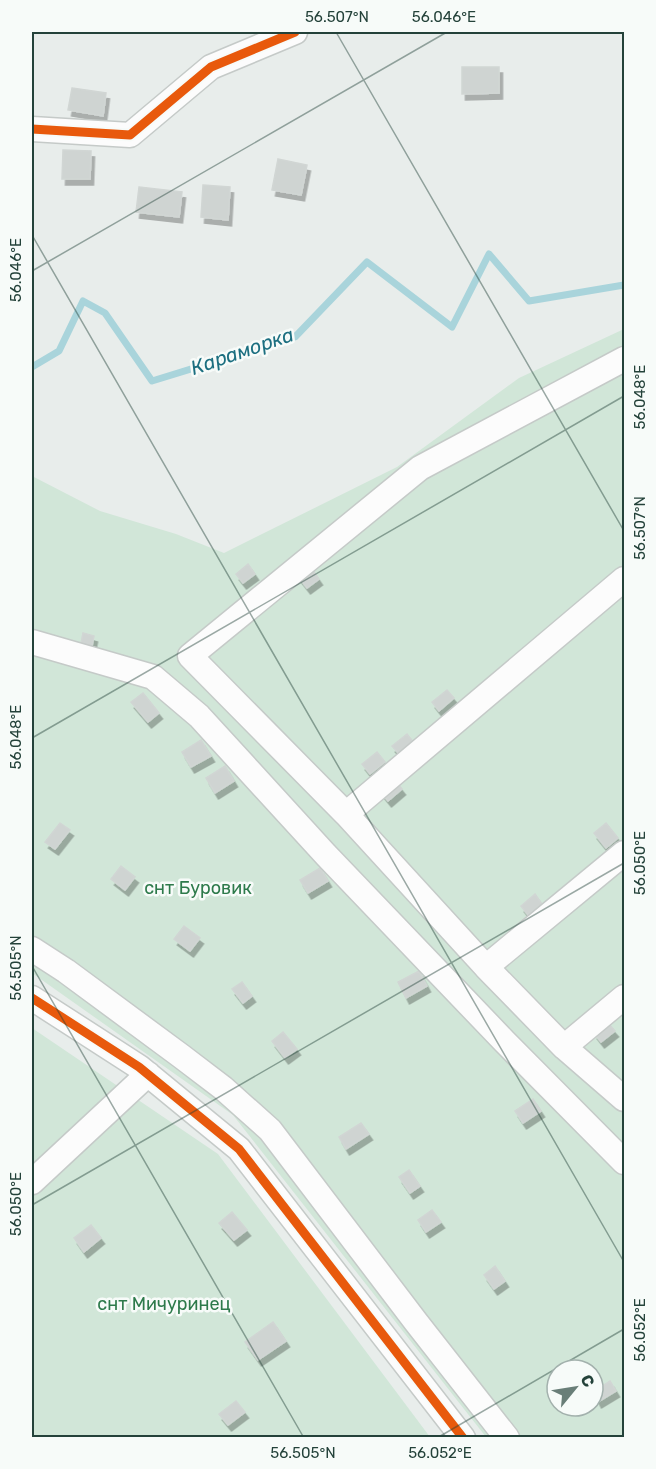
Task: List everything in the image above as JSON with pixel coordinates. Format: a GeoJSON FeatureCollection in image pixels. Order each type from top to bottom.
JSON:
{"type":"FeatureCollection","features":[{"type":"Feature","properties":{"kind":"street"},"geometry":{"type":"LineString","coordinates":[[32,129],[130,135],[211,67],[295,32]]}},
{"type":"Feature","properties":{"kind":"street"},"geometry":{"type":"LineString","coordinates":[[624,360],[420,468],[190,656],[346,814],[486,967],[564,1047],[624,1099]]}},
{"type":"Feature","properties":{"kind":"street"},"geometry":{"type":"LineString","coordinates":[[346,814],[624,579]]}},
{"type":"Feature","properties":{"kind":"street"},"geometry":{"type":"LineString","coordinates":[[32,642],[153,677],[199,716],[374,906],[624,1162]]}},
{"type":"Feature","properties":{"kind":"street"},"geometry":{"type":"LineString","coordinates":[[486,967],[624,853]]}},
{"type":"Feature","properties":{"kind":"street"},"geometry":{"type":"LineString","coordinates":[[32,950],[66,971],[206,1075],[270,1130],[507,1437]]}},
{"type":"Feature","properties":{"kind":"street"},"geometry":{"type":"LineString","coordinates":[[564,1047],[624,997]]}},
{"type":"Feature","properties":{"kind":"street"},"geometry":{"type":"LineString","coordinates":[[32,998],[148,1074],[239,1149],[463,1437]]}},
{"type":"Feature","properties":{"kind":"street"},"geometry":{"type":"LineString","coordinates":[[32,1182],[148,1074]]}},
{"type":"Feature","properties":{"kind":"green space","name":"снт Буровик"},"geometry":{"type":"Polygon","coordinates":[[[624,329],[624,1437],[486,1437],[233,1115],[32,973],[32,476],[100,511],[176,534],[224,553],[397,467],[519,378],[624,329]]]}},
{"type":"Feature","properties":{"kind":"green space","name":"снт Мичуринец"},"geometry":{"type":"Polygon","coordinates":[[[32,1028],[218,1154],[430,1437],[32,1437],[32,1028]]]}},
{"type":"Feature","properties":{"kind":"building"},"geometry":{"type":"Polygon","coordinates":[[[462,67],[499,67],[499,93],[462,94],[462,67]]]}},
{"type":"Feature","properties":{"kind":"building"},"geometry":{"type":"Polygon","coordinates":[[[72,88],[106,93],[103,116],[68,110],[72,88]]]}},
{"type":"Feature","properties":{"kind":"building"},"geometry":{"type":"Polygon","coordinates":[[[63,150],[91,151],[90,179],[62,179],[63,150]]]}},
{"type":"Feature","properties":{"kind":"building"},"geometry":{"type":"Polygon","coordinates":[[[278,159],[307,165],[301,195],[272,190],[278,159]]]}},
{"type":"Feature","properties":{"kind":"building"},"geometry":{"type":"Polygon","coordinates":[[[203,185],[230,187],[228,220],[201,217],[203,185]]]}},
{"type":"Feature","properties":{"kind":"building"},"geometry":{"type":"Polygon","coordinates":[[[139,187],[182,192],[179,217],[136,212],[139,187]]]}},
{"type":"Feature","properties":{"kind":"building"},"geometry":{"type":"Polygon","coordinates":[[[248,564],[255,574],[243,583],[236,574],[248,564]]]}},
{"type":"Feature","properties":{"kind":"building"},"geometry":{"type":"Polygon","coordinates":[[[309,565],[319,579],[307,588],[297,575],[309,565]]]}},
{"type":"Feature","properties":{"kind":"building"},"geometry":{"type":"Polygon","coordinates":[[[83,633],[94,636],[91,651],[80,648],[83,633]]]}},
{"type":"Feature","properties":{"kind":"building"},"geometry":{"type":"Polygon","coordinates":[[[447,690],[454,698],[439,711],[432,702],[447,690]]]}},
{"type":"Feature","properties":{"kind":"building"},"geometry":{"type":"Polygon","coordinates":[[[143,693],[159,713],[148,722],[131,702],[143,693]]]}},
{"type":"Feature","properties":{"kind":"building"},"geometry":{"type":"Polygon","coordinates":[[[407,734],[414,743],[400,755],[392,746],[407,734]]]}},
{"type":"Feature","properties":{"kind":"building"},"geometry":{"type":"Polygon","coordinates":[[[201,740],[211,756],[191,767],[182,752],[201,740]]]}},
{"type":"Feature","properties":{"kind":"building"},"geometry":{"type":"Polygon","coordinates":[[[377,752],[385,762],[370,774],[362,764],[377,752]]]}},
{"type":"Feature","properties":{"kind":"building"},"geometry":{"type":"Polygon","coordinates":[[[225,766],[234,781],[215,793],[206,778],[225,766]]]}},
{"type":"Feature","properties":{"kind":"building"},"geometry":{"type":"Polygon","coordinates":[[[394,779],[402,789],[388,801],[379,790],[394,779]]]}},
{"type":"Feature","properties":{"kind":"building"},"geometry":{"type":"Polygon","coordinates":[[[60,823],[70,830],[55,849],[45,842],[60,823]]]}},
{"type":"Feature","properties":{"kind":"building"},"geometry":{"type":"Polygon","coordinates":[[[606,823],[618,838],[606,848],[594,833],[606,823]]]}},
{"type":"Feature","properties":{"kind":"building"},"geometry":{"type":"Polygon","coordinates":[[[121,866],[135,877],[125,890],[111,879],[121,866]]]}},
{"type":"Feature","properties":{"kind":"building"},"geometry":{"type":"Polygon","coordinates":[[[320,868],[328,881],[308,893],[300,880],[320,868]]]}},
{"type":"Feature","properties":{"kind":"building"},"geometry":{"type":"Polygon","coordinates":[[[535,894],[542,904],[528,915],[521,906],[535,894]]]}},
{"type":"Feature","properties":{"kind":"building"},"geometry":{"type":"Polygon","coordinates":[[[184,926],[200,938],[190,951],[174,939],[184,926]]]}},
{"type":"Feature","properties":{"kind":"building"},"geometry":{"type":"Polygon","coordinates":[[[419,971],[427,986],[406,998],[398,982],[419,971]]]}},
{"type":"Feature","properties":{"kind":"building"},"geometry":{"type":"Polygon","coordinates":[[[242,982],[252,996],[243,1003],[232,989],[242,982]]]}},
{"type":"Feature","properties":{"kind":"building"},"geometry":{"type":"Polygon","coordinates":[[[607,1022],[615,1031],[601,1042],[594,1033],[607,1022]]]}},
{"type":"Feature","properties":{"kind":"building"},"geometry":{"type":"Polygon","coordinates":[[[283,1032],[297,1049],[285,1058],[272,1041],[283,1032]]]}},
{"type":"Feature","properties":{"kind":"building"},"geometry":{"type":"Polygon","coordinates":[[[533,1099],[541,1111],[523,1123],[515,1111],[533,1099]]]}},
{"type":"Feature","properties":{"kind":"building"},"geometry":{"type":"Polygon","coordinates":[[[361,1123],[369,1134],[346,1149],[339,1137],[361,1123]]]}},
{"type":"Feature","properties":{"kind":"building"},"geometry":{"type":"Polygon","coordinates":[[[409,1170],[420,1186],[410,1193],[399,1177],[409,1170]]]}},
{"type":"Feature","properties":{"kind":"building"},"geometry":{"type":"Polygon","coordinates":[[[432,1210],[441,1222],[426,1232],[418,1220],[432,1210]]]}},
{"type":"Feature","properties":{"kind":"building"},"geometry":{"type":"Polygon","coordinates":[[[232,1212],[247,1230],[234,1240],[219,1223],[232,1212]]]}},
{"type":"Feature","properties":{"kind":"building"},"geometry":{"type":"Polygon","coordinates":[[[91,1225],[101,1238],[84,1252],[74,1238],[91,1225]]]}},
{"type":"Feature","properties":{"kind":"building"},"geometry":{"type":"Polygon","coordinates":[[[495,1266],[505,1281],[494,1289],[484,1275],[495,1266]]]}},
{"type":"Feature","properties":{"kind":"building"},"geometry":{"type":"Polygon","coordinates":[[[273,1322],[286,1341],[258,1360],[245,1342],[273,1322]]]}},
{"type":"Feature","properties":{"kind":"building"},"geometry":{"type":"Polygon","coordinates":[[[610,1381],[616,1391],[605,1398],[605,1384],[610,1381]]]}},
{"type":"Feature","properties":{"kind":"building"},"geometry":{"type":"Polygon","coordinates":[[[236,1401],[245,1412],[228,1425],[219,1414],[236,1401]]]}},
{"type":"Feature","properties":{"kind":"waterway","name":"Караморка"},"geometry":{"type":"LineString","coordinates":[[32,367],[59,351],[83,301],[105,313],[152,381],[295,337],[367,262],[452,327],[489,254],[529,301],[624,285]]}},
{"type":"Feature","properties":{"kind":"cycle path"},"geometry":{"type":"LineString","coordinates":[[32,129],[130,135],[211,67],[295,32]]}},
{"type":"Feature","properties":{"kind":"cycle path"},"geometry":{"type":"LineString","coordinates":[[32,998],[139,1067],[239,1149],[463,1438]]}}]}
